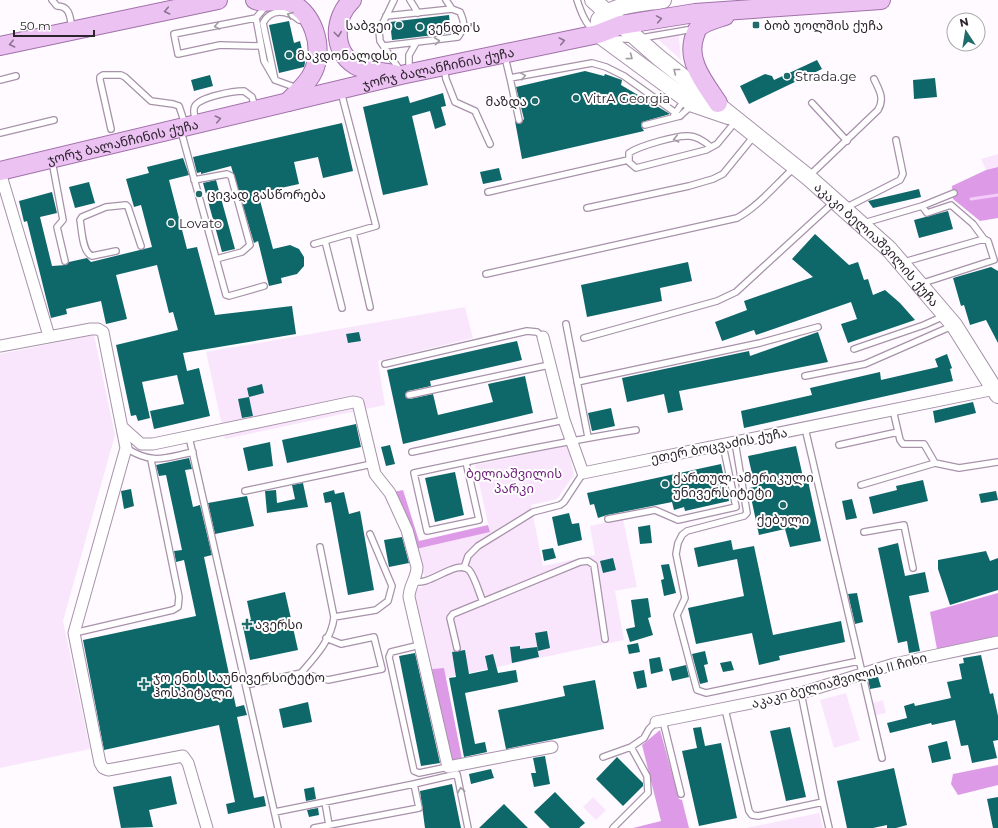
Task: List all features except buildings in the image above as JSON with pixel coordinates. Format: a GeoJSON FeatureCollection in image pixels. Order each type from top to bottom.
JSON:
{"type":"FeatureCollection","features":[{"type":"Feature","properties":{"kind":"main road"},"geometry":{"type":"LineString","coordinates":[[0,46],[218,0]]}},
{"type":"Feature","properties":{"kind":"main road"},"geometry":{"type":"LineString","coordinates":[[255,0],[261,2],[285,1],[298,8],[312,23],[318,56],[313,73],[288,102]]}},
{"type":"Feature","properties":{"kind":"main road"},"geometry":{"type":"LineString","coordinates":[[352,0],[343,9],[338,23],[339,40],[348,59],[362,68],[404,74]]}},
{"type":"Feature","properties":{"kind":"main road","name":"აკაკი ბელიაშვილის ქუჩა"},"geometry":{"type":"LineString","coordinates":[[593,0],[637,39],[718,103],[734,119],[802,172],[862,223],[901,263],[950,320],[996,392]]}},
{"type":"Feature","properties":{"kind":"main road"},"geometry":{"type":"LineString","coordinates":[[598,34],[599,20],[606,13],[622,7],[663,0]]}},
{"type":"Feature","properties":{"kind":"main road","name":"ჯორჯ ბალანჩინის ქუჩა"},"geometry":{"type":"LineString","coordinates":[[0,172],[52,158],[404,74],[504,52],[598,34],[621,25],[695,13],[881,0]]}},
{"type":"Feature","properties":{"kind":"main road"},"geometry":{"type":"LineString","coordinates":[[718,103],[700,77],[694,61],[692,41],[697,28],[704,23],[744,9]]}},
{"type":"Feature","properties":{"kind":"main road","name":"აკაკი ბელიაშვილის ქუჩა"},"geometry":{"type":"LineString","coordinates":[[598,34],[689,102],[734,119]]}},
{"type":"Feature","properties":{"kind":"street"},"geometry":{"type":"LineString","coordinates":[[0,172],[49,336]]}},
{"type":"Feature","properties":{"kind":"street"},"geometry":{"type":"LineString","coordinates":[[0,346],[91,329],[98,329],[102,332],[126,448],[74,633],[100,763],[103,768],[108,770],[183,756],[188,763],[207,828]]}},
{"type":"Feature","properties":{"kind":"street"},"geometry":{"type":"LineString","coordinates":[[543,337],[564,420],[583,473]]}},
{"type":"Feature","properties":{"kind":"street","name":"ეთერ ბოცვაძის ქუჩა"},"geometry":{"type":"LineString","coordinates":[[583,473],[893,410],[996,392]]}},
{"type":"Feature","properties":{"kind":"street"},"geometry":{"type":"LineString","coordinates":[[122,427],[141,444],[153,444],[353,402],[358,403],[360,406],[375,474],[390,493],[407,530],[417,567],[417,573],[413,581],[409,597],[448,767],[552,748]]}},
{"type":"Feature","properties":{"kind":"street","name":"აკაკი ბელიაშვილის II ჩიხი"},"geometry":{"type":"LineString","coordinates":[[659,722],[801,693],[894,664],[998,642]]}},
{"type":"Feature","properties":{"kind":"lane"},"geometry":{"type":"LineString","coordinates":[[52,0],[57,6],[64,6],[68,10],[73,31]]}},
{"type":"Feature","properties":{"kind":"lane"},"geometry":{"type":"LineString","coordinates":[[394,0],[381,24],[379,31],[380,41],[404,74]]}},
{"type":"Feature","properties":{"kind":"lane"},"geometry":{"type":"LineString","coordinates":[[410,0],[418,13]]}},
{"type":"Feature","properties":{"kind":"lane"},"geometry":{"type":"LineString","coordinates":[[446,0],[452,9]]}},
{"type":"Feature","properties":{"kind":"lane"},"geometry":{"type":"LineString","coordinates":[[577,0],[582,16],[589,26],[598,34],[617,40],[637,39],[697,28]]}},
{"type":"Feature","properties":{"kind":"lane"},"geometry":{"type":"LineString","coordinates":[[273,1],[260,12],[256,18],[264,61],[275,80],[280,83],[300,88]]}},
{"type":"Feature","properties":{"kind":"lane"},"geometry":{"type":"LineString","coordinates":[[384,46],[458,37],[464,29],[465,22],[460,12],[452,9],[386,16]]}},
{"type":"Feature","properties":{"kind":"lane"},"geometry":{"type":"LineString","coordinates":[[275,80],[263,23],[266,18],[277,12],[294,16],[303,25]]}},
{"type":"Feature","properties":{"kind":"lane"},"geometry":{"type":"LineString","coordinates":[[256,18],[174,34],[178,54],[220,45],[260,46]]}},
{"type":"Feature","properties":{"kind":"lane"},"geometry":{"type":"LineString","coordinates":[[404,74],[409,55],[416,43]]}},
{"type":"Feature","properties":{"kind":"lane"},"geometry":{"type":"LineString","coordinates":[[310,46],[313,73]]}},
{"type":"Feature","properties":{"kind":"lane"},"geometry":{"type":"LineString","coordinates":[[504,52],[519,120]]}},
{"type":"Feature","properties":{"kind":"lane"},"geometry":{"type":"LineString","coordinates":[[510,78],[592,63],[606,67],[624,76],[680,116]]}},
{"type":"Feature","properties":{"kind":"lane"},"geometry":{"type":"LineString","coordinates":[[444,66],[446,79],[455,102],[475,111],[490,144]]}},
{"type":"Feature","properties":{"kind":"lane"},"geometry":{"type":"LineString","coordinates":[[111,129],[100,80],[100,77],[103,75],[125,76],[151,101],[180,106],[188,126],[194,180],[224,292],[229,296],[264,286]]}},
{"type":"Feature","properties":{"kind":"lane"},"geometry":{"type":"LineString","coordinates":[[0,80],[16,76]]}},
{"type":"Feature","properties":{"kind":"lane"},"geometry":{"type":"LineString","coordinates":[[486,274],[737,218],[847,141],[878,110],[882,104],[882,97],[874,79]]}},
{"type":"Feature","properties":{"kind":"lane"},"geometry":{"type":"LineString","coordinates":[[314,244],[376,226],[340,90]]}},
{"type":"Feature","properties":{"kind":"lane"},"geometry":{"type":"LineString","coordinates":[[673,118],[675,112],[689,102]]}},
{"type":"Feature","properties":{"kind":"lane"},"geometry":{"type":"LineString","coordinates":[[645,125],[680,116],[689,102]]}},
{"type":"Feature","properties":{"kind":"lane"},"geometry":{"type":"LineString","coordinates":[[812,102],[847,141]]}},
{"type":"Feature","properties":{"kind":"lane"},"geometry":{"type":"LineString","coordinates":[[711,147],[698,138],[689,136],[637,147],[629,153],[628,160],[632,166],[636,168],[711,147],[717,144],[734,119]]}},
{"type":"Feature","properties":{"kind":"lane"},"geometry":{"type":"LineString","coordinates":[[0,133],[54,120]]}},
{"type":"Feature","properties":{"kind":"lane"},"geometry":{"type":"LineString","coordinates":[[587,208],[689,186],[713,179],[723,174],[755,135]]}},
{"type":"Feature","properties":{"kind":"lane"},"geometry":{"type":"LineString","coordinates":[[584,338],[717,301],[736,292],[840,204],[900,180],[903,174],[896,140]]}},
{"type":"Feature","properties":{"kind":"lane"},"geometry":{"type":"LineString","coordinates":[[52,158],[63,220],[57,228],[65,261]]}},
{"type":"Feature","properties":{"kind":"lane"},"geometry":{"type":"LineString","coordinates":[[488,192],[628,160]]}},
{"type":"Feature","properties":{"kind":"lane"},"geometry":{"type":"LineString","coordinates":[[194,180],[227,174],[231,176],[250,245],[246,249],[216,259]]}},
{"type":"Feature","properties":{"kind":"lane"},"geometry":{"type":"LineString","coordinates":[[862,223],[922,206],[954,193]]}},
{"type":"Feature","properties":{"kind":"lane"},"geometry":{"type":"LineString","coordinates":[[116,252],[92,256],[89,255],[82,228],[82,217],[106,207],[126,205],[128,207],[140,246]]}},
{"type":"Feature","properties":{"kind":"lane"},"geometry":{"type":"LineString","coordinates":[[920,284],[996,260],[990,244],[984,239],[973,224],[952,206],[927,213],[922,206]]}},
{"type":"Feature","properties":{"kind":"lane"},"geometry":{"type":"LineString","coordinates":[[353,233],[370,307]]}},
{"type":"Feature","properties":{"kind":"lane"},"geometry":{"type":"LineString","coordinates":[[901,263],[984,239]]}},
{"type":"Feature","properties":{"kind":"lane"},"geometry":{"type":"LineString","coordinates":[[325,240],[342,308]]}},
{"type":"Feature","properties":{"kind":"lane"},"geometry":{"type":"LineString","coordinates":[[854,349],[924,325],[950,320]]}},
{"type":"Feature","properties":{"kind":"lane"},"geometry":{"type":"LineString","coordinates":[[805,376],[866,364],[950,320]]}},
{"type":"Feature","properties":{"kind":"lane"},"geometry":{"type":"LineString","coordinates":[[566,324],[588,437]]}},
{"type":"Feature","properties":{"kind":"lane"},"geometry":{"type":"LineString","coordinates":[[577,382],[760,343],[818,327]]}},
{"type":"Feature","properties":{"kind":"lane"},"geometry":{"type":"LineString","coordinates":[[385,364],[528,331],[537,332],[543,337]]}},
{"type":"Feature","properties":{"kind":"lane"},"geometry":{"type":"LineString","coordinates":[[409,395],[549,365]]}},
{"type":"Feature","properties":{"kind":"lane"},"geometry":{"type":"LineString","coordinates":[[893,410],[900,440],[903,444],[924,444],[936,463]]}},
{"type":"Feature","properties":{"kind":"lane"},"geometry":{"type":"LineString","coordinates":[[412,452],[564,420]]}},
{"type":"Feature","properties":{"kind":"lane"},"geometry":{"type":"LineString","coordinates":[[806,428],[882,758]]}},
{"type":"Feature","properties":{"kind":"lane"},"geometry":{"type":"LineString","coordinates":[[466,462],[479,520],[427,531],[414,473],[466,462],[572,440],[636,430]]}},
{"type":"Feature","properties":{"kind":"lane"},"geometry":{"type":"LineString","coordinates":[[839,445],[898,432]]}},
{"type":"Feature","properties":{"kind":"lane"},"geometry":{"type":"LineString","coordinates":[[189,437],[278,828]]}},
{"type":"Feature","properties":{"kind":"lane"},"geometry":{"type":"LineString","coordinates":[[734,442],[747,513],[744,516],[687,530],[678,543],[676,554],[685,598],[677,615],[697,690],[706,693],[859,661]]}},
{"type":"Feature","properties":{"kind":"lane"},"geometry":{"type":"LineString","coordinates":[[608,519],[656,510],[678,520],[736,508],[723,445]]}},
{"type":"Feature","properties":{"kind":"lane"},"geometry":{"type":"LineString","coordinates":[[126,448],[139,457],[151,460],[193,452]]}},
{"type":"Feature","properties":{"kind":"lane"},"geometry":{"type":"LineString","coordinates":[[74,633],[172,610],[178,607],[178,596],[151,460]]}},
{"type":"Feature","properties":{"kind":"lane"},"geometry":{"type":"LineString","coordinates":[[861,485],[936,463],[959,468],[998,462]]}},
{"type":"Feature","properties":{"kind":"lane"},"geometry":{"type":"LineString","coordinates":[[245,491],[372,464]]}},
{"type":"Feature","properties":{"kind":"lane"},"geometry":{"type":"LineString","coordinates":[[464,568],[468,556],[478,546],[533,512],[560,505],[564,502],[583,473]]}},
{"type":"Feature","properties":{"kind":"lane"},"geometry":{"type":"LineString","coordinates":[[864,532],[904,525],[913,568]]}},
{"type":"Feature","properties":{"kind":"lane"},"geometry":{"type":"LineString","coordinates":[[334,618],[376,610],[388,601],[392,586],[370,534]]}},
{"type":"Feature","properties":{"kind":"lane"},"geometry":{"type":"LineString","coordinates":[[301,673],[318,654],[326,638],[333,629],[334,618],[320,547]]}},
{"type":"Feature","properties":{"kind":"lane"},"geometry":{"type":"LineString","coordinates":[[457,648],[450,618],[453,614],[580,562],[588,561],[594,564],[605,639]]}},
{"type":"Feature","properties":{"kind":"lane"},"geometry":{"type":"LineString","coordinates":[[413,581],[421,583],[454,569],[464,568],[469,571],[483,602]]}},
{"type":"Feature","properties":{"kind":"lane"},"geometry":{"type":"LineString","coordinates":[[246,685],[301,673],[328,680],[382,669],[374,637],[341,644],[326,638]]}},
{"type":"Feature","properties":{"kind":"lane"},"geometry":{"type":"LineString","coordinates":[[420,645],[391,652],[389,657],[414,771],[419,773],[448,767]]}},
{"type":"Feature","properties":{"kind":"lane"},"geometry":{"type":"LineString","coordinates":[[801,693],[829,828]]}},
{"type":"Feature","properties":{"kind":"lane"},"geometry":{"type":"LineString","coordinates":[[725,709],[749,812],[752,815],[758,816],[823,802]]}},
{"type":"Feature","properties":{"kind":"lane"},"geometry":{"type":"LineString","coordinates":[[604,757],[631,747],[644,738],[649,729],[659,722],[681,794]]}},
{"type":"Feature","properties":{"kind":"lane"},"geometry":{"type":"LineString","coordinates":[[613,828],[648,793],[647,776],[631,747]]}},
{"type":"Feature","properties":{"kind":"lane"},"geometry":{"type":"LineString","coordinates":[[274,812],[457,774],[468,828]]}},
{"type":"Feature","properties":{"kind":"lane"},"geometry":{"type":"LineString","coordinates":[[318,828],[419,808],[414,784]]}},
{"type":"Feature","properties":{"kind":"lane"},"geometry":{"type":"LineString","coordinates":[[325,802],[329,825]]}},
{"type":"Feature","properties":{"kind":"green space"},"geometry":{"type":"Polygon","coordinates":[[[682,28],[679,37],[681,60],[649,31],[682,28]]]}},
{"type":"Feature","properties":{"kind":"green space"},"geometry":{"type":"Polygon","coordinates":[[[998,154],[998,167],[986,170],[981,159],[998,154]]]}},
{"type":"Feature","properties":{"kind":"green space"},"geometry":{"type":"Polygon","coordinates":[[[465,307],[473,338],[378,361],[385,405],[225,439],[206,352],[465,307]]]}},
{"type":"Feature","properties":{"kind":"green space"},"geometry":{"type":"Polygon","coordinates":[[[94,335],[115,435],[63,621],[90,749],[0,768],[0,354],[94,335]]]}},
{"type":"Feature","properties":{"kind":"green space","name":"ბელიაშვილის პარკი"},"geometry":{"type":"Polygon","coordinates":[[[568,445],[574,475],[557,499],[531,505],[543,566],[595,555],[590,526],[623,519],[637,587],[615,591],[624,640],[445,678],[443,668],[432,669],[413,591],[427,584],[424,574],[420,571],[416,549],[490,532],[475,465],[568,445]]]}},
{"type":"Feature","properties":{"kind":"green space"},"geometry":{"type":"Polygon","coordinates":[[[846,693],[860,740],[834,748],[820,700],[846,693]]]}},
{"type":"Feature","properties":{"kind":"green space"},"geometry":{"type":"Polygon","coordinates":[[[883,700],[886,713],[876,715],[873,703],[883,700]]]}},
{"type":"Feature","properties":{"kind":"green space"},"geometry":{"type":"Polygon","coordinates":[[[593,797],[606,810],[596,820],[583,807],[593,797]]]}},
{"type":"Feature","properties":{"kind":"green space"},"geometry":{"type":"Polygon","coordinates":[[[819,813],[823,828],[746,828],[819,813]]]}},
{"type":"Feature","properties":{"kind":"shaded area"},"geometry":{"type":"Polygon","coordinates":[[[998,167],[998,218],[980,221],[953,199],[952,186],[986,170],[998,167]]]}},
{"type":"Feature","properties":{"kind":"shaded area"},"geometry":{"type":"Polygon","coordinates":[[[403,490],[419,541],[488,525],[490,532],[416,549],[394,492],[403,490]]]}},
{"type":"Feature","properties":{"kind":"shaded area"},"geometry":{"type":"Polygon","coordinates":[[[998,593],[998,636],[937,649],[930,612],[998,593]]]}},
{"type":"Feature","properties":{"kind":"shaded area"},"geometry":{"type":"Polygon","coordinates":[[[444,668],[462,759],[452,761],[432,669],[444,668]]]}},
{"type":"Feature","properties":{"kind":"shaded area"},"geometry":{"type":"Polygon","coordinates":[[[660,730],[679,799],[682,800],[689,828],[633,828],[661,821],[642,745],[660,730]]]}},
{"type":"Feature","properties":{"kind":"shaded area"},"geometry":{"type":"Polygon","coordinates":[[[998,765],[998,785],[958,795],[951,784],[953,774],[998,765]]]}},
{"type":"Feature","properties":{"kind":"waterway"},"geometry":{"type":"LineString","coordinates":[[971,199],[998,195]]}},
{"type":"Feature","properties":{"kind":"place","name":"საბვეი"},"geometry":{"type":"Point","coordinates":[399,25]}},
{"type":"Feature","properties":{"kind":"place","name":"ბობ უოლშის ქუჩა"},"geometry":{"type":"Point","coordinates":[756,25]}},
{"type":"Feature","properties":{"kind":"place","name":"ვენდი'ს"},"geometry":{"type":"Point","coordinates":[420,27]}},
{"type":"Feature","properties":{"kind":"place","name":"მაკდონალდსი"},"geometry":{"type":"Point","coordinates":[289,55]}},
{"type":"Feature","properties":{"kind":"place","name":"Strada.ge"},"geometry":{"type":"Point","coordinates":[787,76]}},
{"type":"Feature","properties":{"kind":"place","name":"VitrA Georgia"},"geometry":{"type":"Point","coordinates":[576,98]}},
{"type":"Feature","properties":{"kind":"place","name":"მაზდა"},"geometry":{"type":"Point","coordinates":[535,101]}},
{"type":"Feature","properties":{"kind":"place","name":"ცივად გასწორება"},"geometry":{"type":"Point","coordinates":[199,194]}},
{"type":"Feature","properties":{"kind":"place","name":"Lovato"},"geometry":{"type":"Point","coordinates":[171,223]}},
{"type":"Feature","properties":{"kind":"place","name":"ქართულ-ამერიკული უნივერსიტეტი"},"geometry":{"type":"Point","coordinates":[665,484]}},
{"type":"Feature","properties":{"kind":"place","name":"ქებული"},"geometry":{"type":"Point","coordinates":[783,505]}},
{"type":"Feature","properties":{"kind":"place","name":"ავერსი"},"geometry":{"type":"Point","coordinates":[247,624]}},
{"type":"Feature","properties":{"kind":"place","name":"ჯო ენის საუნივერსიტეტო ჰოსპიტალი"},"geometry":{"type":"Point","coordinates":[144,684]}}]}
